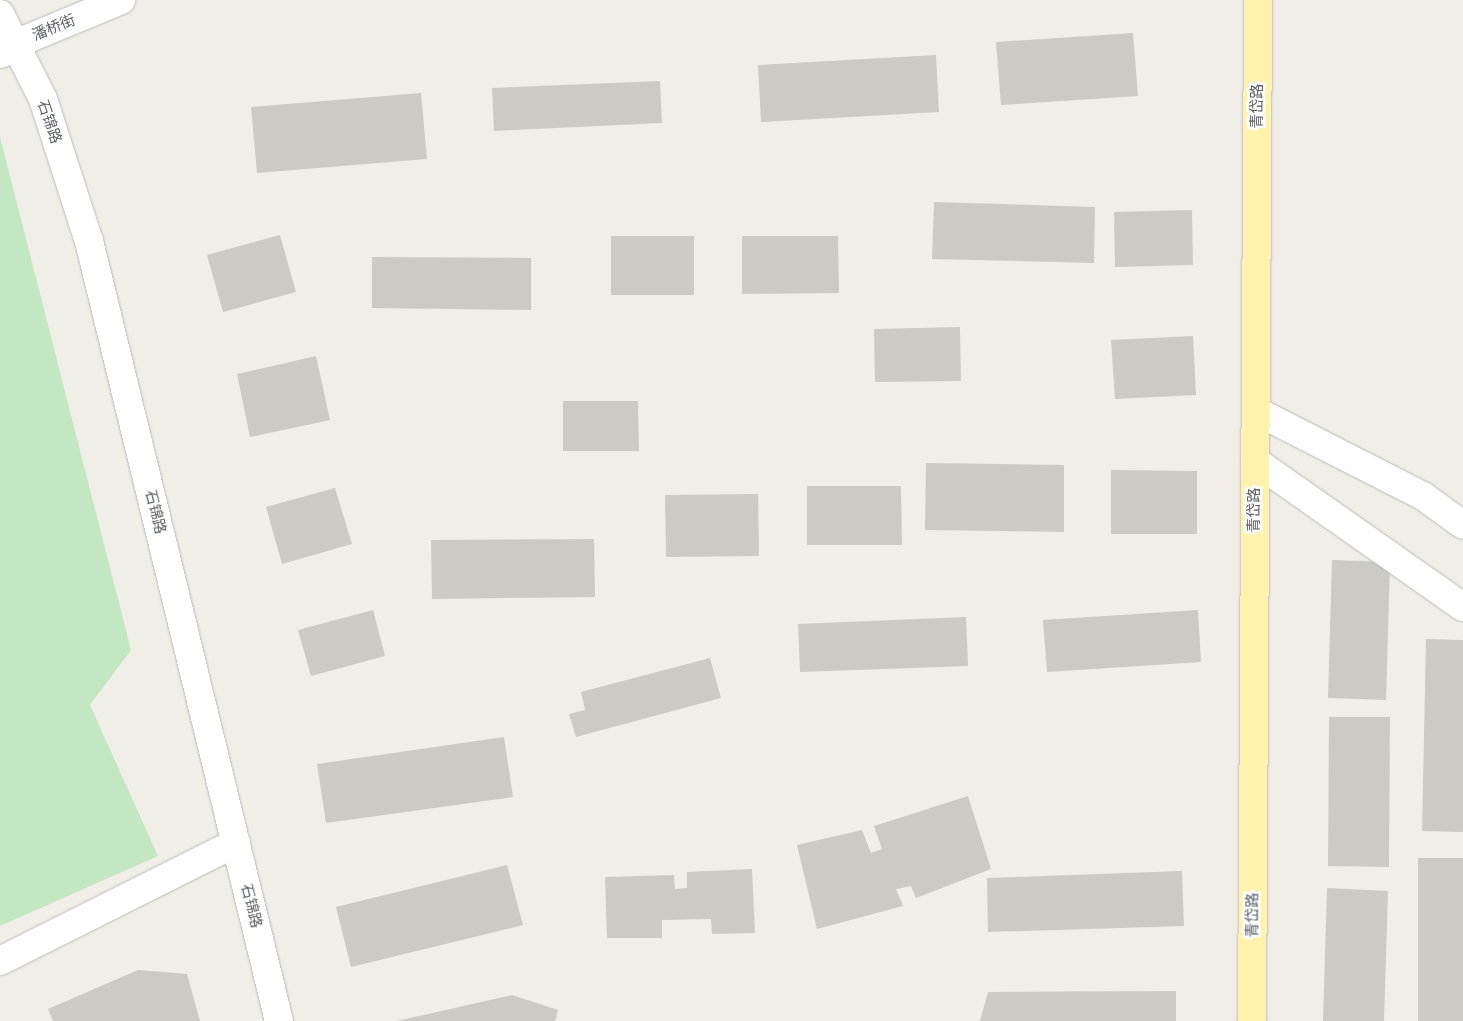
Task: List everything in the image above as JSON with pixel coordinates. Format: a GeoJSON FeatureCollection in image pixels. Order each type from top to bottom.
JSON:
{"type":"FeatureCollection","features":[{"type":"Feature","properties":{"kind":"main road","name":"青岱路"},"geometry":{"type":"LineString","coordinates":[[1252,1021],[1258,0]]}},
{"type":"Feature","properties":{"kind":"street","name":"潘桥街"},"geometry":{"type":"LineString","coordinates":[[8,50],[121,0]]}},
{"type":"Feature","properties":{"kind":"street","name":"石锦路"},"geometry":{"type":"LineString","coordinates":[[0,14],[8,50],[43,99],[89,241],[279,1021]]}},
{"type":"Feature","properties":{"kind":"street"},"geometry":{"type":"LineString","coordinates":[[1256,411],[1423,496],[1463,525]]}},
{"type":"Feature","properties":{"kind":"street"},"geometry":{"type":"LineString","coordinates":[[1255,461],[1463,607]]}},
{"type":"Feature","properties":{"kind":"street"},"geometry":{"type":"LineString","coordinates":[[0,961],[236,843]]}},
{"type":"Feature","properties":{"kind":"green space"},"geometry":{"type":"Polygon","coordinates":[[[0,137],[131,650],[90,705],[158,856],[0,926],[0,137]]]}},
{"type":"Feature","properties":{"kind":"building"},"geometry":{"type":"Polygon","coordinates":[[[1133,33],[1138,96],[1001,105],[996,42],[1133,33]]]}},
{"type":"Feature","properties":{"kind":"building"},"geometry":{"type":"Polygon","coordinates":[[[936,55],[939,112],[761,122],[758,65],[936,55]]]}},
{"type":"Feature","properties":{"kind":"building"},"geometry":{"type":"Polygon","coordinates":[[[660,81],[662,123],[494,131],[492,88],[660,81]]]}},
{"type":"Feature","properties":{"kind":"building"},"geometry":{"type":"Polygon","coordinates":[[[421,93],[427,159],[257,173],[251,107],[421,93]]]}},
{"type":"Feature","properties":{"kind":"building"},"geometry":{"type":"Polygon","coordinates":[[[934,202],[1095,207],[1094,263],[932,259],[934,202]]]}},
{"type":"Feature","properties":{"kind":"building"},"geometry":{"type":"Polygon","coordinates":[[[1192,210],[1193,265],[1115,267],[1114,212],[1192,210]]]}},
{"type":"Feature","properties":{"kind":"building"},"geometry":{"type":"Polygon","coordinates":[[[280,235],[296,292],[223,312],[207,255],[280,235]]]}},
{"type":"Feature","properties":{"kind":"building"},"geometry":{"type":"Polygon","coordinates":[[[611,236],[694,236],[694,295],[611,295],[611,236]]]}},
{"type":"Feature","properties":{"kind":"building"},"geometry":{"type":"Polygon","coordinates":[[[742,236],[838,236],[839,293],[742,294],[742,236]]]}},
{"type":"Feature","properties":{"kind":"building"},"geometry":{"type":"Polygon","coordinates":[[[372,257],[531,258],[531,310],[372,308],[372,257]]]}},
{"type":"Feature","properties":{"kind":"building"},"geometry":{"type":"Polygon","coordinates":[[[960,327],[961,381],[875,382],[874,329],[960,327]]]}},
{"type":"Feature","properties":{"kind":"building"},"geometry":{"type":"Polygon","coordinates":[[[1193,336],[1196,395],[1115,399],[1111,340],[1193,336]]]}},
{"type":"Feature","properties":{"kind":"building"},"geometry":{"type":"Polygon","coordinates":[[[316,356],[330,420],[250,437],[237,374],[316,356]]]}},
{"type":"Feature","properties":{"kind":"building"},"geometry":{"type":"Polygon","coordinates":[[[563,401],[638,401],[639,451],[563,451],[563,401]]]}},
{"type":"Feature","properties":{"kind":"building"},"geometry":{"type":"Polygon","coordinates":[[[926,463],[1064,465],[1064,532],[925,530],[926,463]]]}},
{"type":"Feature","properties":{"kind":"building"},"geometry":{"type":"Polygon","coordinates":[[[1111,470],[1197,471],[1197,534],[1111,534],[1111,470]]]}},
{"type":"Feature","properties":{"kind":"building"},"geometry":{"type":"Polygon","coordinates":[[[807,486],[901,486],[902,545],[807,545],[807,486]]]}},
{"type":"Feature","properties":{"kind":"building"},"geometry":{"type":"Polygon","coordinates":[[[335,488],[352,544],[282,564],[266,507],[335,488]]]}},
{"type":"Feature","properties":{"kind":"building"},"geometry":{"type":"Polygon","coordinates":[[[758,494],[759,556],[666,557],[665,495],[758,494]]]}},
{"type":"Feature","properties":{"kind":"building"},"geometry":{"type":"Polygon","coordinates":[[[594,539],[595,597],[432,599],[431,540],[594,539]]]}},
{"type":"Feature","properties":{"kind":"building"},"geometry":{"type":"Polygon","coordinates":[[[1332,560],[1390,562],[1386,700],[1328,698],[1332,560]]]}},
{"type":"Feature","properties":{"kind":"building"},"geometry":{"type":"Polygon","coordinates":[[[373,610],[385,656],[311,676],[298,630],[373,610]]]}},
{"type":"Feature","properties":{"kind":"building"},"geometry":{"type":"Polygon","coordinates":[[[1198,610],[1201,662],[1047,672],[1043,620],[1198,610]]]}},
{"type":"Feature","properties":{"kind":"building"},"geometry":{"type":"Polygon","coordinates":[[[966,617],[968,666],[800,672],[798,624],[966,617]]]}},
{"type":"Feature","properties":{"kind":"building"},"geometry":{"type":"Polygon","coordinates":[[[1426,639],[1463,640],[1463,832],[1422,831],[1426,639]]]}},
{"type":"Feature","properties":{"kind":"building"},"geometry":{"type":"Polygon","coordinates":[[[710,658],[721,698],[576,737],[569,714],[585,710],[581,692],[710,658]]]}},
{"type":"Feature","properties":{"kind":"building"},"geometry":{"type":"Polygon","coordinates":[[[1329,717],[1390,717],[1389,867],[1328,866],[1329,717]]]}},
{"type":"Feature","properties":{"kind":"building"},"geometry":{"type":"Polygon","coordinates":[[[504,737],[513,797],[326,823],[317,764],[504,737]]]}},
{"type":"Feature","properties":{"kind":"building"},"geometry":{"type":"Polygon","coordinates":[[[968,796],[991,869],[916,898],[911,886],[896,889],[903,906],[817,929],[797,845],[862,830],[871,853],[882,849],[874,826],[968,796]]]}},
{"type":"Feature","properties":{"kind":"building"},"geometry":{"type":"Polygon","coordinates":[[[1418,858],[1463,858],[1463,1021],[1418,1021],[1418,858]]]}},
{"type":"Feature","properties":{"kind":"building"},"geometry":{"type":"Polygon","coordinates":[[[507,865],[523,925],[351,967],[336,907],[507,865]]]}},
{"type":"Feature","properties":{"kind":"building"},"geometry":{"type":"Polygon","coordinates":[[[752,869],[755,933],[712,934],[711,919],[662,920],[662,938],[607,938],[605,877],[674,875],[675,889],[687,888],[687,872],[752,869]]]}},
{"type":"Feature","properties":{"kind":"building"},"geometry":{"type":"Polygon","coordinates":[[[1182,871],[1184,926],[988,932],[987,878],[1182,871]]]}},
{"type":"Feature","properties":{"kind":"building"},"geometry":{"type":"Polygon","coordinates":[[[1327,888],[1388,891],[1384,1021],[1323,1021],[1327,888]]]}},
{"type":"Feature","properties":{"kind":"building"},"geometry":{"type":"Polygon","coordinates":[[[138,970],[187,974],[200,1021],[53,1021],[48,1009],[138,970]]]}},
{"type":"Feature","properties":{"kind":"building"},"geometry":{"type":"Polygon","coordinates":[[[1176,991],[1176,1021],[980,1021],[988,992],[1176,991]]]}},
{"type":"Feature","properties":{"kind":"building"},"geometry":{"type":"Polygon","coordinates":[[[512,995],[558,1010],[555,1021],[397,1021],[512,995]]]}}]}
